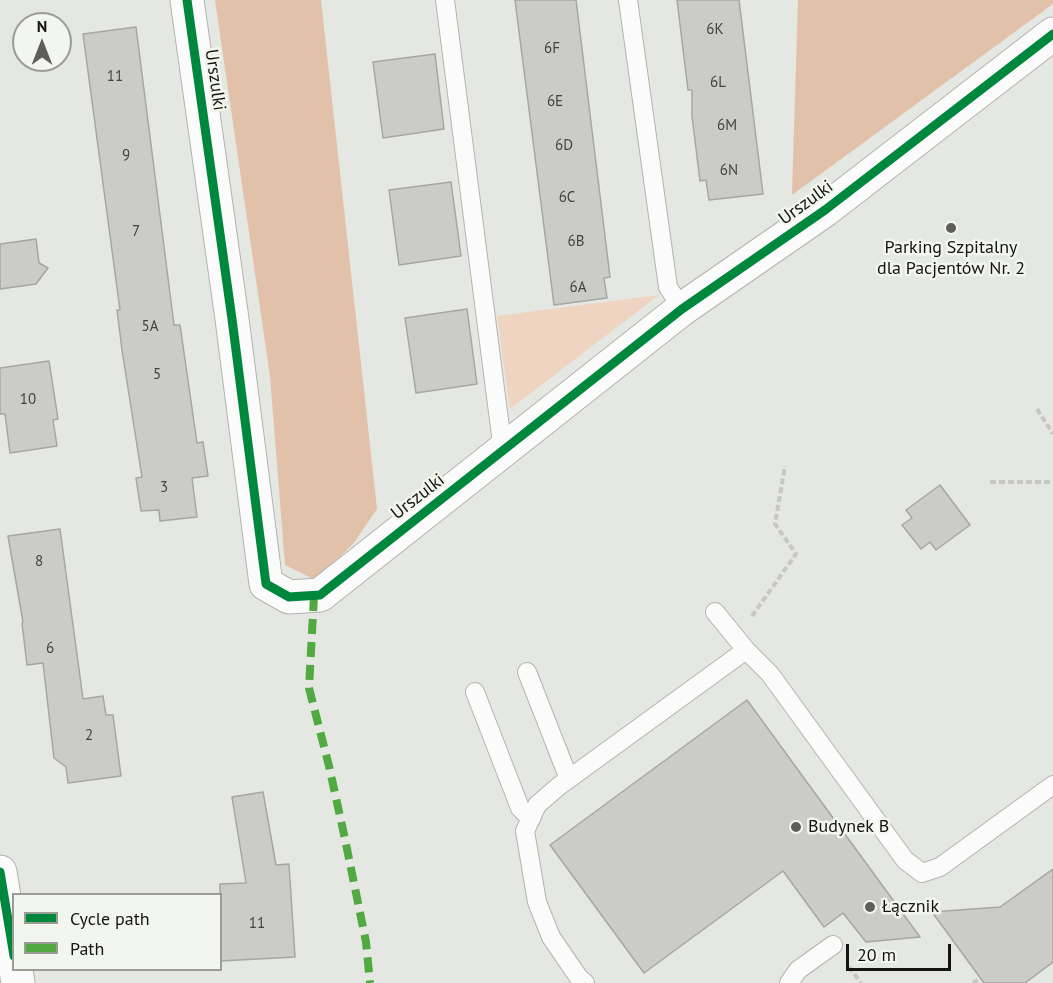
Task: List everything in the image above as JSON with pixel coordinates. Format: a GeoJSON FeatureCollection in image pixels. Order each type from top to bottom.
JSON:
{"type":"FeatureCollection","features":[{"type":"Feature","properties":{"kind":"street","name":"Urszulki"},"geometry":{"type":"LineString","coordinates":[[187,0],[232,319],[266,584],[289,597],[320,596],[682,309],[825,210],[1053,34]]}},
{"type":"Feature","properties":{"kind":"street"},"geometry":{"type":"LineString","coordinates":[[0,872],[12,944]]}},
{"type":"Feature","properties":{"kind":"lane"},"geometry":{"type":"LineString","coordinates":[[445,0],[503,451]]}},
{"type":"Feature","properties":{"kind":"lane"},"geometry":{"type":"LineString","coordinates":[[628,0],[668,287],[682,309]]}},
{"type":"Feature","properties":{"kind":"lane"},"geometry":{"type":"LineString","coordinates":[[715,612],[770,674],[905,861],[922,873],[940,867],[1053,785]]}},
{"type":"Feature","properties":{"kind":"lane"},"geometry":{"type":"LineString","coordinates":[[585,983],[579,978],[551,937],[537,902],[525,831],[537,805],[741,644]]}},
{"type":"Feature","properties":{"kind":"lane"},"geometry":{"type":"LineString","coordinates":[[527,672],[568,779]]}},
{"type":"Feature","properties":{"kind":"lane"},"geometry":{"type":"LineString","coordinates":[[475,692],[520,808],[531,819]]}},
{"type":"Feature","properties":{"kind":"lane"},"geometry":{"type":"LineString","coordinates":[[1030,801],[1053,801]]}},
{"type":"Feature","properties":{"kind":"lane"},"geometry":{"type":"LineString","coordinates":[[789,983],[798,970],[833,945]]}},
{"type":"Feature","properties":{"kind":"path"},"geometry":{"type":"LineString","coordinates":[[1036,409],[1053,434]]}},
{"type":"Feature","properties":{"kind":"path"},"geometry":{"type":"LineString","coordinates":[[741,644],[796,554],[775,524],[785,466]]}},
{"type":"Feature","properties":{"kind":"path"},"geometry":{"type":"LineString","coordinates":[[990,482],[1053,482]]}},
{"type":"Feature","properties":{"kind":"path"},"geometry":{"type":"LineString","coordinates":[[848,965],[861,983]]}},
{"type":"Feature","properties":{"kind":"path"},"geometry":{"type":"LineString","coordinates":[[973,983],[980,978]]}},
{"type":"Feature","properties":{"kind":"shaded area"},"geometry":{"type":"Polygon","coordinates":[[[215,0],[321,0],[377,509],[353,544],[315,580],[285,565],[270,376],[215,0]]]}},
{"type":"Feature","properties":{"kind":"shaded area"},"geometry":{"type":"Polygon","coordinates":[[[798,0],[1053,0],[1053,4],[792,195],[798,0]]]}},
{"type":"Feature","properties":{"kind":"shaded area"},"geometry":{"type":"Polygon","coordinates":[[[659,295],[510,409],[497,316],[659,295]]]}},
{"type":"Feature","properties":{"kind":"building"},"geometry":{"type":"Polygon","coordinates":[[[515,0],[576,0],[610,277],[604,278],[607,298],[554,305],[515,0]]]}},
{"type":"Feature","properties":{"kind":"building"},"geometry":{"type":"Polygon","coordinates":[[[677,0],[739,0],[763,194],[709,200],[706,180],[700,181],[692,116],[692,90],[688,90],[677,0]]]}},
{"type":"Feature","properties":{"kind":"building"},"geometry":{"type":"Polygon","coordinates":[[[136,27],[174,325],[180,325],[197,443],[203,442],[208,476],[192,478],[197,517],[160,521],[159,510],[141,511],[136,478],[142,477],[122,350],[117,310],[120,310],[83,34],[136,27]]]}},
{"type":"Feature","properties":{"kind":"building"},"geometry":{"type":"Polygon","coordinates":[[[435,54],[444,129],[383,138],[373,62],[435,54]]]}},
{"type":"Feature","properties":{"kind":"building"},"geometry":{"type":"Polygon","coordinates":[[[451,182],[461,256],[399,265],[389,190],[451,182]]]}},
{"type":"Feature","properties":{"kind":"building"},"geometry":{"type":"Polygon","coordinates":[[[36,239],[39,263],[48,268],[36,284],[0,289],[0,244],[36,239]]]}},
{"type":"Feature","properties":{"kind":"building"},"geometry":{"type":"Polygon","coordinates":[[[467,309],[477,384],[416,393],[405,318],[467,309]]]}},
{"type":"Feature","properties":{"kind":"building"},"geometry":{"type":"Polygon","coordinates":[[[49,361],[58,419],[53,420],[57,446],[10,453],[5,414],[0,414],[0,368],[49,361]]]}},
{"type":"Feature","properties":{"kind":"building"},"geometry":{"type":"Polygon","coordinates":[[[940,485],[970,525],[936,550],[930,542],[921,549],[902,525],[912,518],[906,510],[940,485]]]}},
{"type":"Feature","properties":{"kind":"building"},"geometry":{"type":"Polygon","coordinates":[[[60,529],[83,699],[103,696],[106,715],[113,715],[121,776],[68,783],[66,767],[54,758],[43,663],[27,665],[23,622],[8,536],[60,529]]]}},
{"type":"Feature","properties":{"kind":"building"},"geometry":{"type":"Polygon","coordinates":[[[747,700],[920,937],[866,942],[843,913],[824,927],[783,871],[644,973],[550,845],[747,700]]]}},
{"type":"Feature","properties":{"kind":"building"},"geometry":{"type":"Polygon","coordinates":[[[263,792],[276,865],[289,864],[295,957],[222,961],[220,884],[246,883],[232,797],[263,792]]]}},
{"type":"Feature","properties":{"kind":"building"},"geometry":{"type":"Polygon","coordinates":[[[1053,869],[1053,962],[1025,983],[984,983],[932,912],[1000,907],[1053,869]]]}},
{"type":"Feature","properties":{"kind":"marked path"},"geometry":{"type":"LineString","coordinates":[[314,596],[309,688],[345,839],[366,942],[370,983]]}},
{"type":"Feature","properties":{"kind":"cycle path"},"geometry":{"type":"LineString","coordinates":[[187,0],[232,319],[266,584],[289,597],[320,595],[682,309],[825,210],[1053,34]]}},
{"type":"Feature","properties":{"kind":"cycle path"},"geometry":{"type":"LineString","coordinates":[[0,872],[12,944]]}},
{"type":"Feature","properties":{"kind":"place","name":"Parking Szpitalny dla Pacjentów Nr. 2"},"geometry":{"type":"Point","coordinates":[951,228]}},
{"type":"Feature","properties":{"kind":"place","name":"Budynek B"},"geometry":{"type":"Point","coordinates":[796,827]}},
{"type":"Feature","properties":{"kind":"place","name":"Łącznik"},"geometry":{"type":"Point","coordinates":[870,907]}}]}
